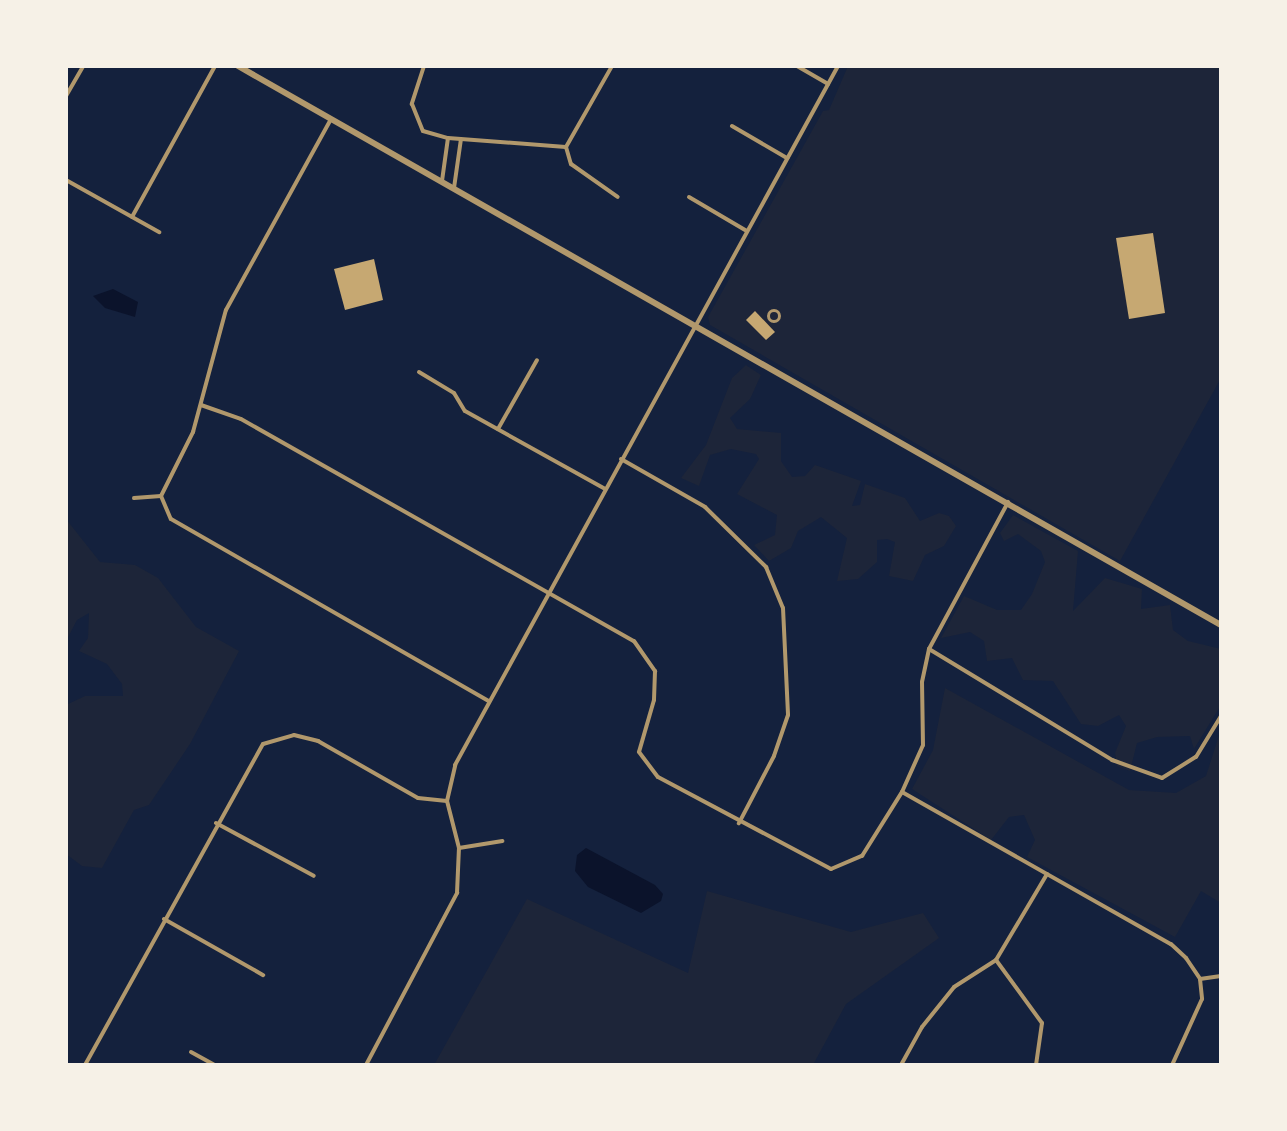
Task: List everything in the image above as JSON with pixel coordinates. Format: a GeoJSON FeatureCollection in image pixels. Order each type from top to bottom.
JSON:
{"type":"FeatureCollection","features":[{"type":"Feature","properties":{"kind":"street"},"geometry":{"type":"LineString","coordinates":[[66,96],[83,66]]}},
{"type":"Feature","properties":{"kind":"street"},"geometry":{"type":"LineString","coordinates":[[132,217],[215,66]]}},
{"type":"Feature","properties":{"kind":"street"},"geometry":{"type":"LineString","coordinates":[[238,66],[1221,625]]}},
{"type":"Feature","properties":{"kind":"street"},"geometry":{"type":"LineString","coordinates":[[424,66],[412,104],[415,119],[423,131],[448,138],[566,147]]}},
{"type":"Feature","properties":{"kind":"street"},"geometry":{"type":"LineString","coordinates":[[612,66],[566,147],[571,164],[618,197]]}},
{"type":"Feature","properties":{"kind":"street"},"geometry":{"type":"LineString","coordinates":[[797,66],[828,84]]}},
{"type":"Feature","properties":{"kind":"street"},"geometry":{"type":"LineString","coordinates":[[366,1065],[457,893],[459,848],[447,801],[455,765],[838,66]]}},
{"type":"Feature","properties":{"kind":"street"},"geometry":{"type":"LineString","coordinates":[[161,496],[193,432],[226,310],[331,119]]}},
{"type":"Feature","properties":{"kind":"street"},"geometry":{"type":"LineString","coordinates":[[732,126],[787,158]]}},
{"type":"Feature","properties":{"kind":"street"},"geometry":{"type":"LineString","coordinates":[[442,181],[448,138]]}},
{"type":"Feature","properties":{"kind":"street"},"geometry":{"type":"LineString","coordinates":[[454,188],[461,139]]}},
{"type":"Feature","properties":{"kind":"street"},"geometry":{"type":"LineString","coordinates":[[66,180],[159,232]]}},
{"type":"Feature","properties":{"kind":"street"},"geometry":{"type":"LineString","coordinates":[[689,197],[747,231]]}},
{"type":"Feature","properties":{"kind":"street"},"geometry":{"type":"LineString","coordinates":[[498,429],[537,360]]}},
{"type":"Feature","properties":{"kind":"street"},"geometry":{"type":"LineString","coordinates":[[419,372],[454,393],[465,411],[605,489]]}},
{"type":"Feature","properties":{"kind":"street"},"geometry":{"type":"LineString","coordinates":[[201,405],[241,419],[634,641],[655,671],[654,700],[639,752],[658,777],[816,863],[841,867],[862,856],[902,792],[923,745],[922,682],[929,649],[1009,502]]}},
{"type":"Feature","properties":{"kind":"street"},"geometry":{"type":"LineString","coordinates":[[621,459],[705,507],[766,567],[783,608],[788,715],[774,756],[739,823]]}},
{"type":"Feature","properties":{"kind":"street"},"geometry":{"type":"LineString","coordinates":[[134,498],[161,496]]}},
{"type":"Feature","properties":{"kind":"street"},"geometry":{"type":"LineString","coordinates":[[161,496],[171,519],[489,701]]}},
{"type":"Feature","properties":{"kind":"street"},"geometry":{"type":"LineString","coordinates":[[929,649],[1112,760],[1162,778],[1196,757],[1221,716]]}},
{"type":"Feature","properties":{"kind":"street"},"geometry":{"type":"LineString","coordinates":[[85,1065],[216,823],[263,744],[285,735],[318,741],[418,798],[447,801]]}},
{"type":"Feature","properties":{"kind":"street"},"geometry":{"type":"LineString","coordinates":[[902,792],[1171,944],[1200,979],[1197,1018],[1172,1065]]}},
{"type":"Feature","properties":{"kind":"street"},"geometry":{"type":"LineString","coordinates":[[216,823],[314,876]]}},
{"type":"Feature","properties":{"kind":"street"},"geometry":{"type":"LineString","coordinates":[[459,848],[502,841]]}},
{"type":"Feature","properties":{"kind":"street"},"geometry":{"type":"LineString","coordinates":[[901,1065],[922,1027],[954,987],[996,960],[1047,874]]}},
{"type":"Feature","properties":{"kind":"street"},"geometry":{"type":"LineString","coordinates":[[164,919],[263,975]]}},
{"type":"Feature","properties":{"kind":"street"},"geometry":{"type":"LineString","coordinates":[[996,960],[1042,1023],[1036,1065]]}},
{"type":"Feature","properties":{"kind":"street"},"geometry":{"type":"LineString","coordinates":[[1200,979],[1221,976]]}},
{"type":"Feature","properties":{"kind":"street"},"geometry":{"type":"LineString","coordinates":[[191,1052],[214,1065]]}},
{"type":"Feature","properties":{"kind":"shaded area"},"geometry":{"type":"Polygon","coordinates":[[[848,66],[1221,66],[1221,378],[1120,561],[710,325],[708,317],[823,111],[829,110],[848,66]]]}},
{"type":"Feature","properties":{"kind":"shaded area"},"geometry":{"type":"Polygon","coordinates":[[[113,289],[138,302],[135,317],[105,308],[93,296],[113,289]]]}},
{"type":"Feature","properties":{"kind":"shaded area"},"geometry":{"type":"Polygon","coordinates":[[[746,365],[761,375],[750,399],[730,418],[737,429],[781,433],[781,461],[792,477],[805,476],[815,465],[861,481],[852,506],[860,505],[865,484],[905,498],[920,521],[939,513],[949,516],[956,526],[944,546],[925,555],[913,581],[889,576],[895,542],[887,539],[877,540],[877,562],[858,579],[837,581],[847,538],[821,517],[798,531],[791,548],[769,561],[754,545],[775,535],[777,515],[737,494],[759,459],[756,454],[731,449],[710,455],[699,486],[681,478],[706,445],[732,378],[746,365]]]}},
{"type":"Feature","properties":{"kind":"shaded area"},"geometry":{"type":"Polygon","coordinates":[[[1013,515],[1078,551],[1073,611],[1105,578],[1142,589],[1141,609],[1170,605],[1173,630],[1188,641],[1221,649],[1221,705],[1194,749],[1190,736],[1157,737],[1137,743],[1130,771],[1117,766],[1115,753],[1126,726],[1119,715],[1098,726],[1081,724],[1053,681],[1023,680],[1012,658],[987,661],[984,641],[970,632],[941,638],[964,596],[997,610],[1021,610],[1032,594],[1045,562],[1041,551],[1018,534],[1004,541],[1000,533],[1013,515]]]}},
{"type":"Feature","properties":{"kind":"shaded area"},"geometry":{"type":"Polygon","coordinates":[[[66,519],[100,562],[135,565],[158,578],[196,627],[239,651],[190,744],[149,805],[134,810],[102,868],[82,866],[66,854],[66,705],[85,696],[123,696],[122,684],[107,664],[79,651],[88,638],[89,613],[77,620],[66,641],[66,519]]]}},
{"type":"Feature","properties":{"kind":"shaded area"},"geometry":{"type":"Polygon","coordinates":[[[945,688],[1129,790],[1176,793],[1206,776],[1221,729],[1221,903],[1201,891],[1175,937],[1027,857],[1035,840],[1024,815],[1009,817],[991,840],[912,789],[933,750],[945,688]]]}},
{"type":"Feature","properties":{"kind":"shaded area"},"geometry":{"type":"Polygon","coordinates":[[[586,848],[655,885],[663,894],[661,901],[641,913],[588,887],[575,871],[577,855],[586,848]]]}},
{"type":"Feature","properties":{"kind":"shaded area"},"geometry":{"type":"Polygon","coordinates":[[[707,891],[851,932],[923,913],[939,938],[846,1004],[813,1065],[434,1065],[527,899],[688,973],[707,891]]]}},
{"type":"Feature","properties":{"kind":"building"},"geometry":{"type":"Polygon","coordinates":[[[1153,233],[1165,313],[1129,319],[1116,238],[1153,233]]]}},
{"type":"Feature","properties":{"kind":"building"},"geometry":{"type":"Polygon","coordinates":[[[374,259],[383,300],[345,310],[334,269],[374,259]]]}},
{"type":"Feature","properties":{"kind":"building"},"geometry":{"type":"Polygon","coordinates":[[[755,311],[775,332],[766,340],[746,320],[755,311]]]}}]}
